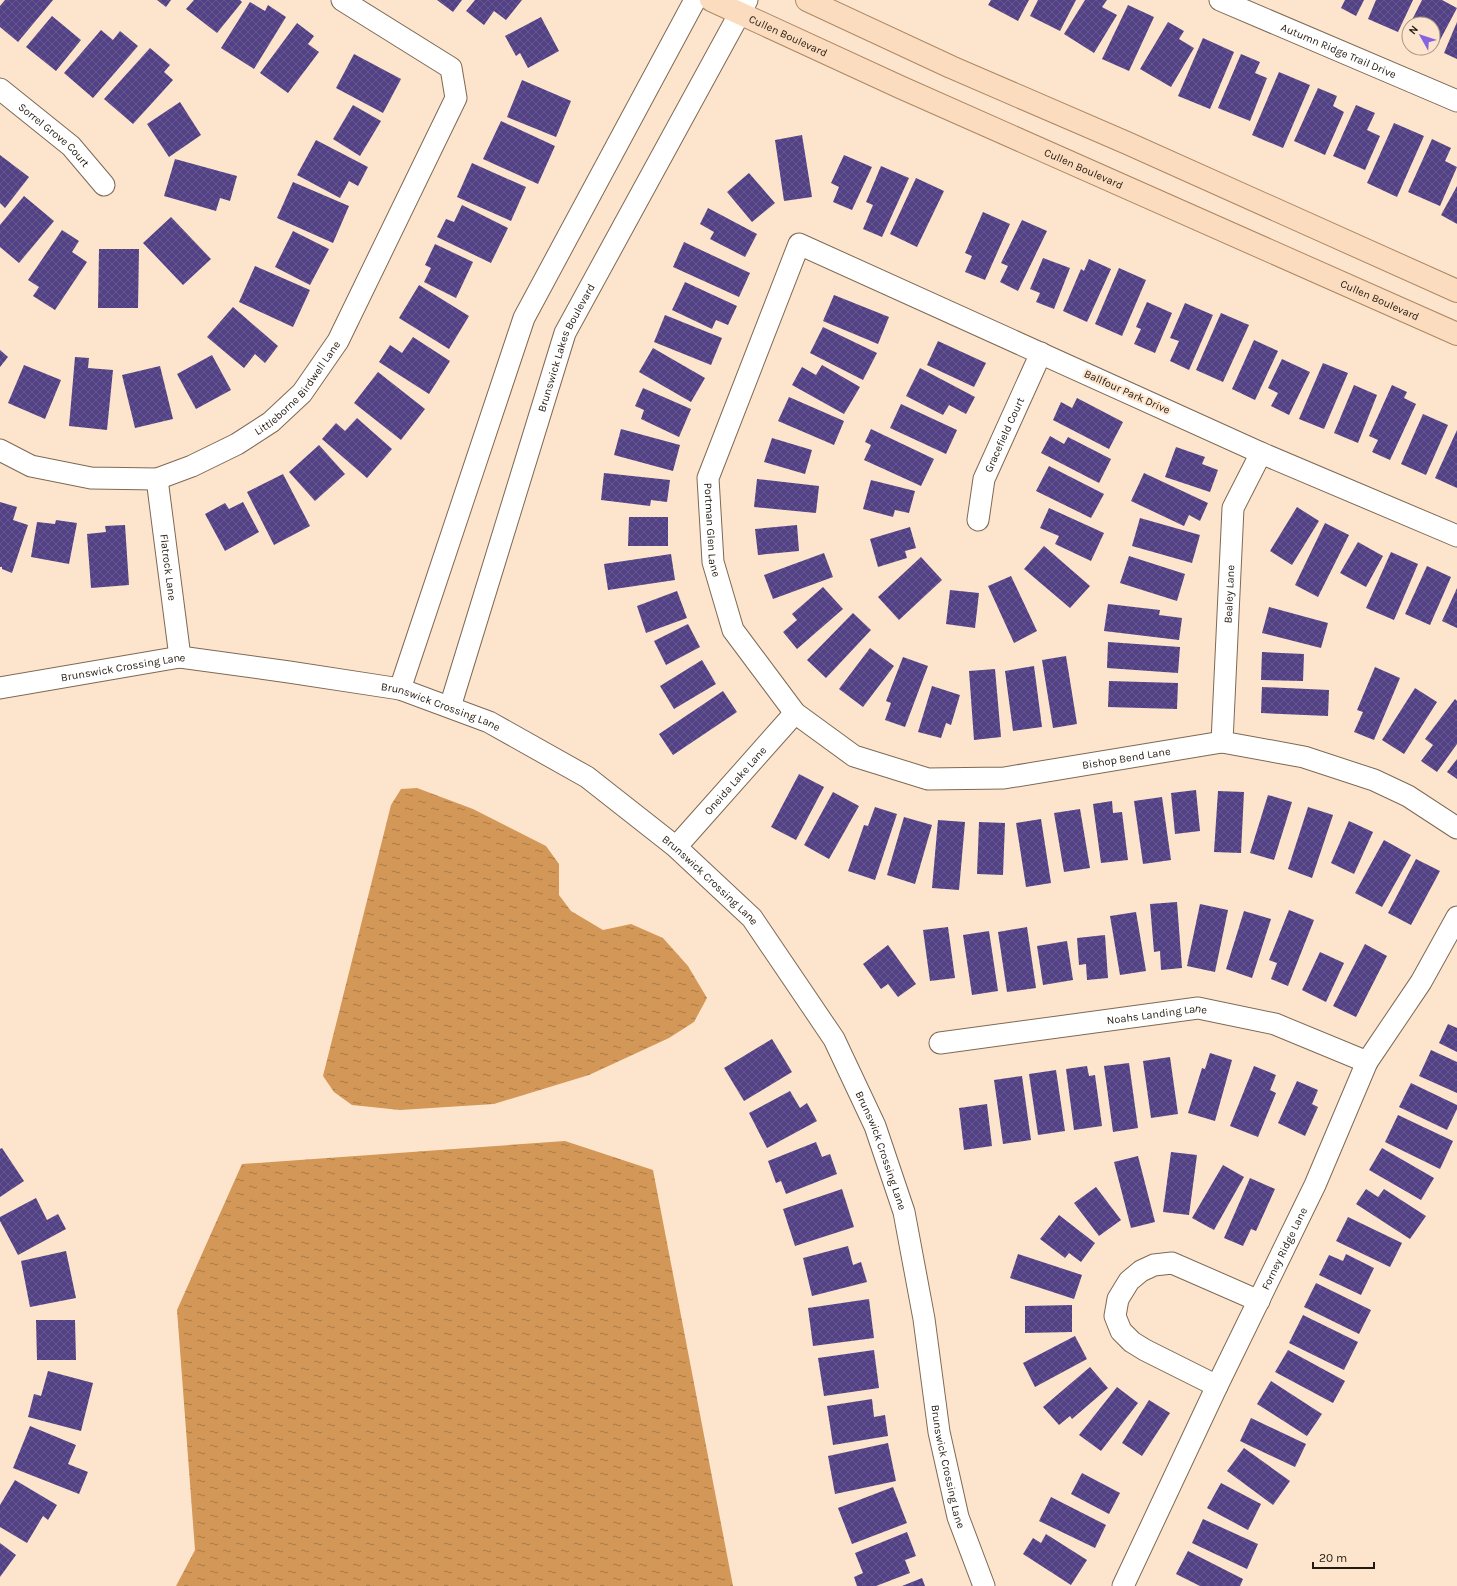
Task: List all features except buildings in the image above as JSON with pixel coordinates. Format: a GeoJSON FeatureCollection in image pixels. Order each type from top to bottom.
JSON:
{"type":"FeatureCollection","features":[{"type":"Feature","properties":{"kind":"main road","name":"Cullen Boulevard"},"geometry":{"type":"LineString","coordinates":[[711,0],[743,7],[907,90],[1457,334]]}},
{"type":"Feature","properties":{"kind":"main road"},"geometry":{"type":"LineString","coordinates":[[807,0],[951,68],[1127,143],[1457,291]]}},
{"type":"Feature","properties":{"kind":"street","name":"Littleborne Birdwell Lane"},"geometry":{"type":"LineString","coordinates":[[0,450],[31,466],[91,478],[157,479],[192,466],[237,444],[271,422],[302,393],[338,341],[456,98],[450,68],[342,0]]}},
{"type":"Feature","properties":{"kind":"street"},"geometry":{"type":"LineString","coordinates":[[400,689],[524,318],[695,0]]}},
{"type":"Feature","properties":{"kind":"street","name":"Autumn Ridge Trail Drive"},"geometry":{"type":"LineString","coordinates":[[1220,0],[1457,101]]}},
{"type":"Feature","properties":{"kind":"street","name":"Brunswick Lakes Boulevard"},"geometry":{"type":"LineString","coordinates":[[450,707],[565,333],[743,7]]}},
{"type":"Feature","properties":{"kind":"street","name":"Sorrel Grove Court"},"geometry":{"type":"LineString","coordinates":[[0,89],[71,146],[104,185]]}},
{"type":"Feature","properties":{"kind":"street","name":"Ballfour Park Drive"},"geometry":{"type":"LineString","coordinates":[[799,244],[1261,453],[1457,536]]}},
{"type":"Feature","properties":{"kind":"street","name":"Portman Glen Lane"},"geometry":{"type":"LineString","coordinates":[[795,713],[733,630],[713,562],[708,478],[799,244]]}},
{"type":"Feature","properties":{"kind":"street","name":"Gracefield Court"},"geometry":{"type":"LineString","coordinates":[[978,520],[984,479],[1040,353]]}},
{"type":"Feature","properties":{"kind":"street","name":"Bealey Lane"},"geometry":{"type":"LineString","coordinates":[[1222,742],[1233,508],[1261,453]]}},
{"type":"Feature","properties":{"kind":"street","name":"Flatrock Lane"},"geometry":{"type":"LineString","coordinates":[[157,479],[180,657]]}},
{"type":"Feature","properties":{"kind":"street","name":"Brunswick Crossing Lane"},"geometry":{"type":"LineString","coordinates":[[0,688],[180,657],[400,689],[489,722],[587,777],[676,847],[752,918],[834,1039],[875,1126],[904,1212],[924,1319],[939,1432],[958,1517],[984,1586]]}},
{"type":"Feature","properties":{"kind":"street","name":"Bishop Bend Lane"},"geometry":{"type":"LineString","coordinates":[[795,713],[854,756],[928,779],[1004,778],[1222,742],[1304,757],[1374,780],[1408,796],[1457,828]]}},
{"type":"Feature","properties":{"kind":"street","name":"Oneida Lake Lane"},"geometry":{"type":"LineString","coordinates":[[676,847],[795,713]]}},
{"type":"Feature","properties":{"kind":"street","name":"Forney Ridge Lane"},"geometry":{"type":"LineString","coordinates":[[1123,1586],[1217,1386],[1315,1185],[1367,1062],[1421,982],[1457,917]]}},
{"type":"Feature","properties":{"kind":"street","name":"Noahs Landing Lane"},"geometry":{"type":"LineString","coordinates":[[940,1043],[1198,1008],[1275,1024],[1367,1062]]}},
{"type":"Feature","properties":{"kind":"street"},"geometry":{"type":"LineString","coordinates":[[1217,1386],[1132,1342],[1121,1331],[1115,1316],[1118,1299],[1129,1280],[1141,1271],[1154,1264],[1172,1263],[1259,1301]]}},
{"type":"Feature","properties":{"kind":"water"},"geometry":{"type":"Polygon","coordinates":[[[417,788],[473,809],[546,846],[559,864],[559,895],[571,911],[603,930],[631,924],[663,938],[688,966],[707,998],[694,1022],[669,1038],[589,1075],[494,1104],[400,1110],[352,1105],[334,1092],[323,1076],[391,805],[401,789],[417,788]]]}},
{"type":"Feature","properties":{"kind":"water"},"geometry":{"type":"Polygon","coordinates":[[[565,1141],[653,1170],[733,1586],[176,1586],[195,1550],[177,1310],[242,1164],[565,1141]]]}}]}
